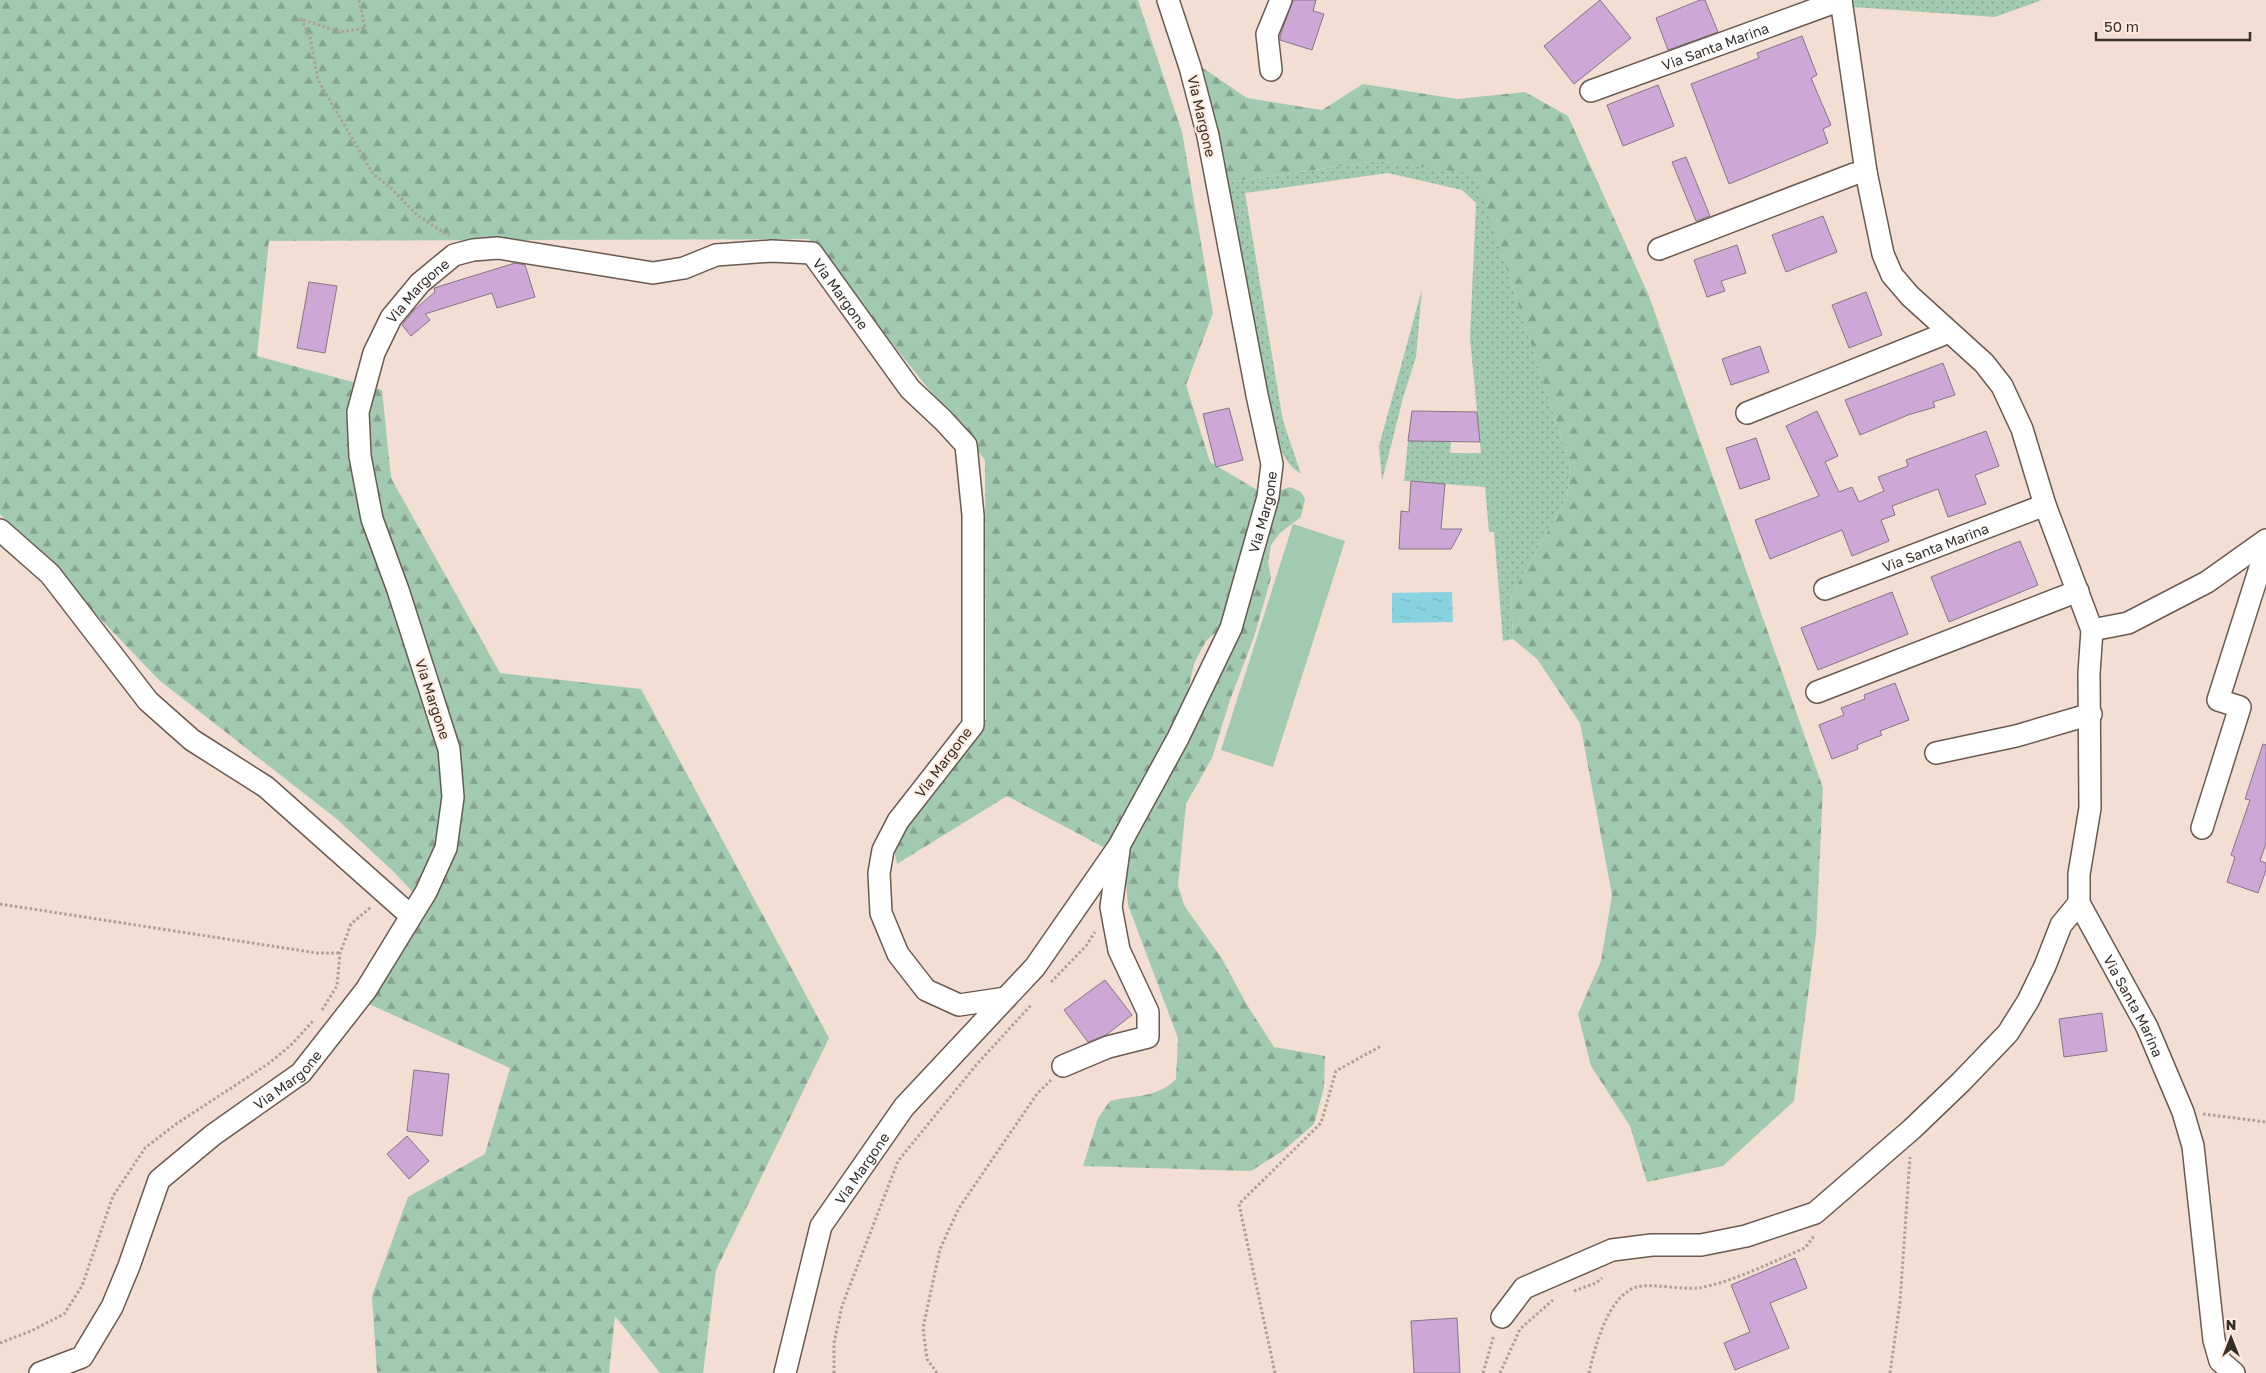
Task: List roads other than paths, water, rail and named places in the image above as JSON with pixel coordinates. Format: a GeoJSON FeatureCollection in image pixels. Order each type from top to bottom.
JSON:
{"type":"FeatureCollection","features":[{"type":"Feature","properties":{"kind":"street","name":"Via Margone"},"geometry":{"type":"LineString","coordinates":[[785,1373],[821,1226],[904,1107],[1035,967],[1119,846],[1178,738],[1231,628],[1268,497],[1272,464],[1255,385],[1208,136],[1190,67],[1168,0]]}},
{"type":"Feature","properties":{"kind":"street"},"geometry":{"type":"LineString","coordinates":[[1271,70],[1267,34],[1281,0]]}},
{"type":"Feature","properties":{"kind":"street","name":"Via Santa Marina"},"geometry":{"type":"LineString","coordinates":[[1590,92],[1841,0],[1866,172],[1883,254],[1892,275],[1910,296],[1984,362],[2002,386],[2022,429],[2045,505],[2092,630],[2089,673],[2091,714],[2090,808],[2079,874],[2079,903],[2147,1027],[2183,1112],[2193,1146],[2214,1340],[2220,1361],[2234,1373]]}},
{"type":"Feature","properties":{"kind":"street"},"geometry":{"type":"LineString","coordinates":[[1659,249],[1854,174],[1866,172]]}},
{"type":"Feature","properties":{"kind":"street","name":"Via Margone"},"geometry":{"type":"LineString","coordinates":[[40,1373],[82,1357],[112,1307],[129,1266],[159,1180],[213,1135],[301,1073],[366,990],[426,892],[446,848],[453,797],[449,750],[398,590],[372,519],[360,456],[358,412],[374,353],[391,318],[420,283],[454,256],[473,250],[498,248],[653,272],[684,268],[716,255],[772,251],[812,253],[910,389],[966,445],[974,515],[973,724],[898,821],[883,850],[879,873],[881,913],[898,954],[926,990],[960,1005],[1006,998]]}},
{"type":"Feature","properties":{"kind":"street"},"geometry":{"type":"LineString","coordinates":[[1747,413],[1949,332]]}},
{"type":"Feature","properties":{"kind":"street","name":"Via Santa Marina"},"geometry":{"type":"LineString","coordinates":[[1825,589],[2045,505]]}},
{"type":"Feature","properties":{"kind":"street"},"geometry":{"type":"LineString","coordinates":[[0,530],[50,574],[148,701],[192,740],[266,787],[412,916]]}},
{"type":"Feature","properties":{"kind":"street"},"geometry":{"type":"LineString","coordinates":[[2092,630],[2128,623],[2154,610],[2207,582],[2266,540]]}},
{"type":"Feature","properties":{"kind":"street"},"geometry":{"type":"LineString","coordinates":[[2202,828],[2240,707],[2218,700],[2266,549]]}},
{"type":"Feature","properties":{"kind":"street"},"geometry":{"type":"LineString","coordinates":[[1817,692],[2078,591]]}},
{"type":"Feature","properties":{"kind":"street"},"geometry":{"type":"LineString","coordinates":[[1936,753],[2016,736],[2091,714]]}},
{"type":"Feature","properties":{"kind":"street"},"geometry":{"type":"LineString","coordinates":[[1063,1066],[1108,1047],[1148,1037],[1148,1012],[1118,950],[1111,907],[1119,846]]}},
{"type":"Feature","properties":{"kind":"street"},"geometry":{"type":"LineString","coordinates":[[1502,1317],[1524,1288],[1612,1250],[1652,1246],[1701,1246],[1746,1236],[1815,1213],[1912,1129],[2008,1033],[2032,992],[2061,925],[2079,903]]}},
{"type":"Feature","properties":{"kind":"water"},"geometry":{"type":"Polygon","coordinates":[[[1452,592],[1453,622],[1392,623],[1392,593],[1452,592]]]}}]}
